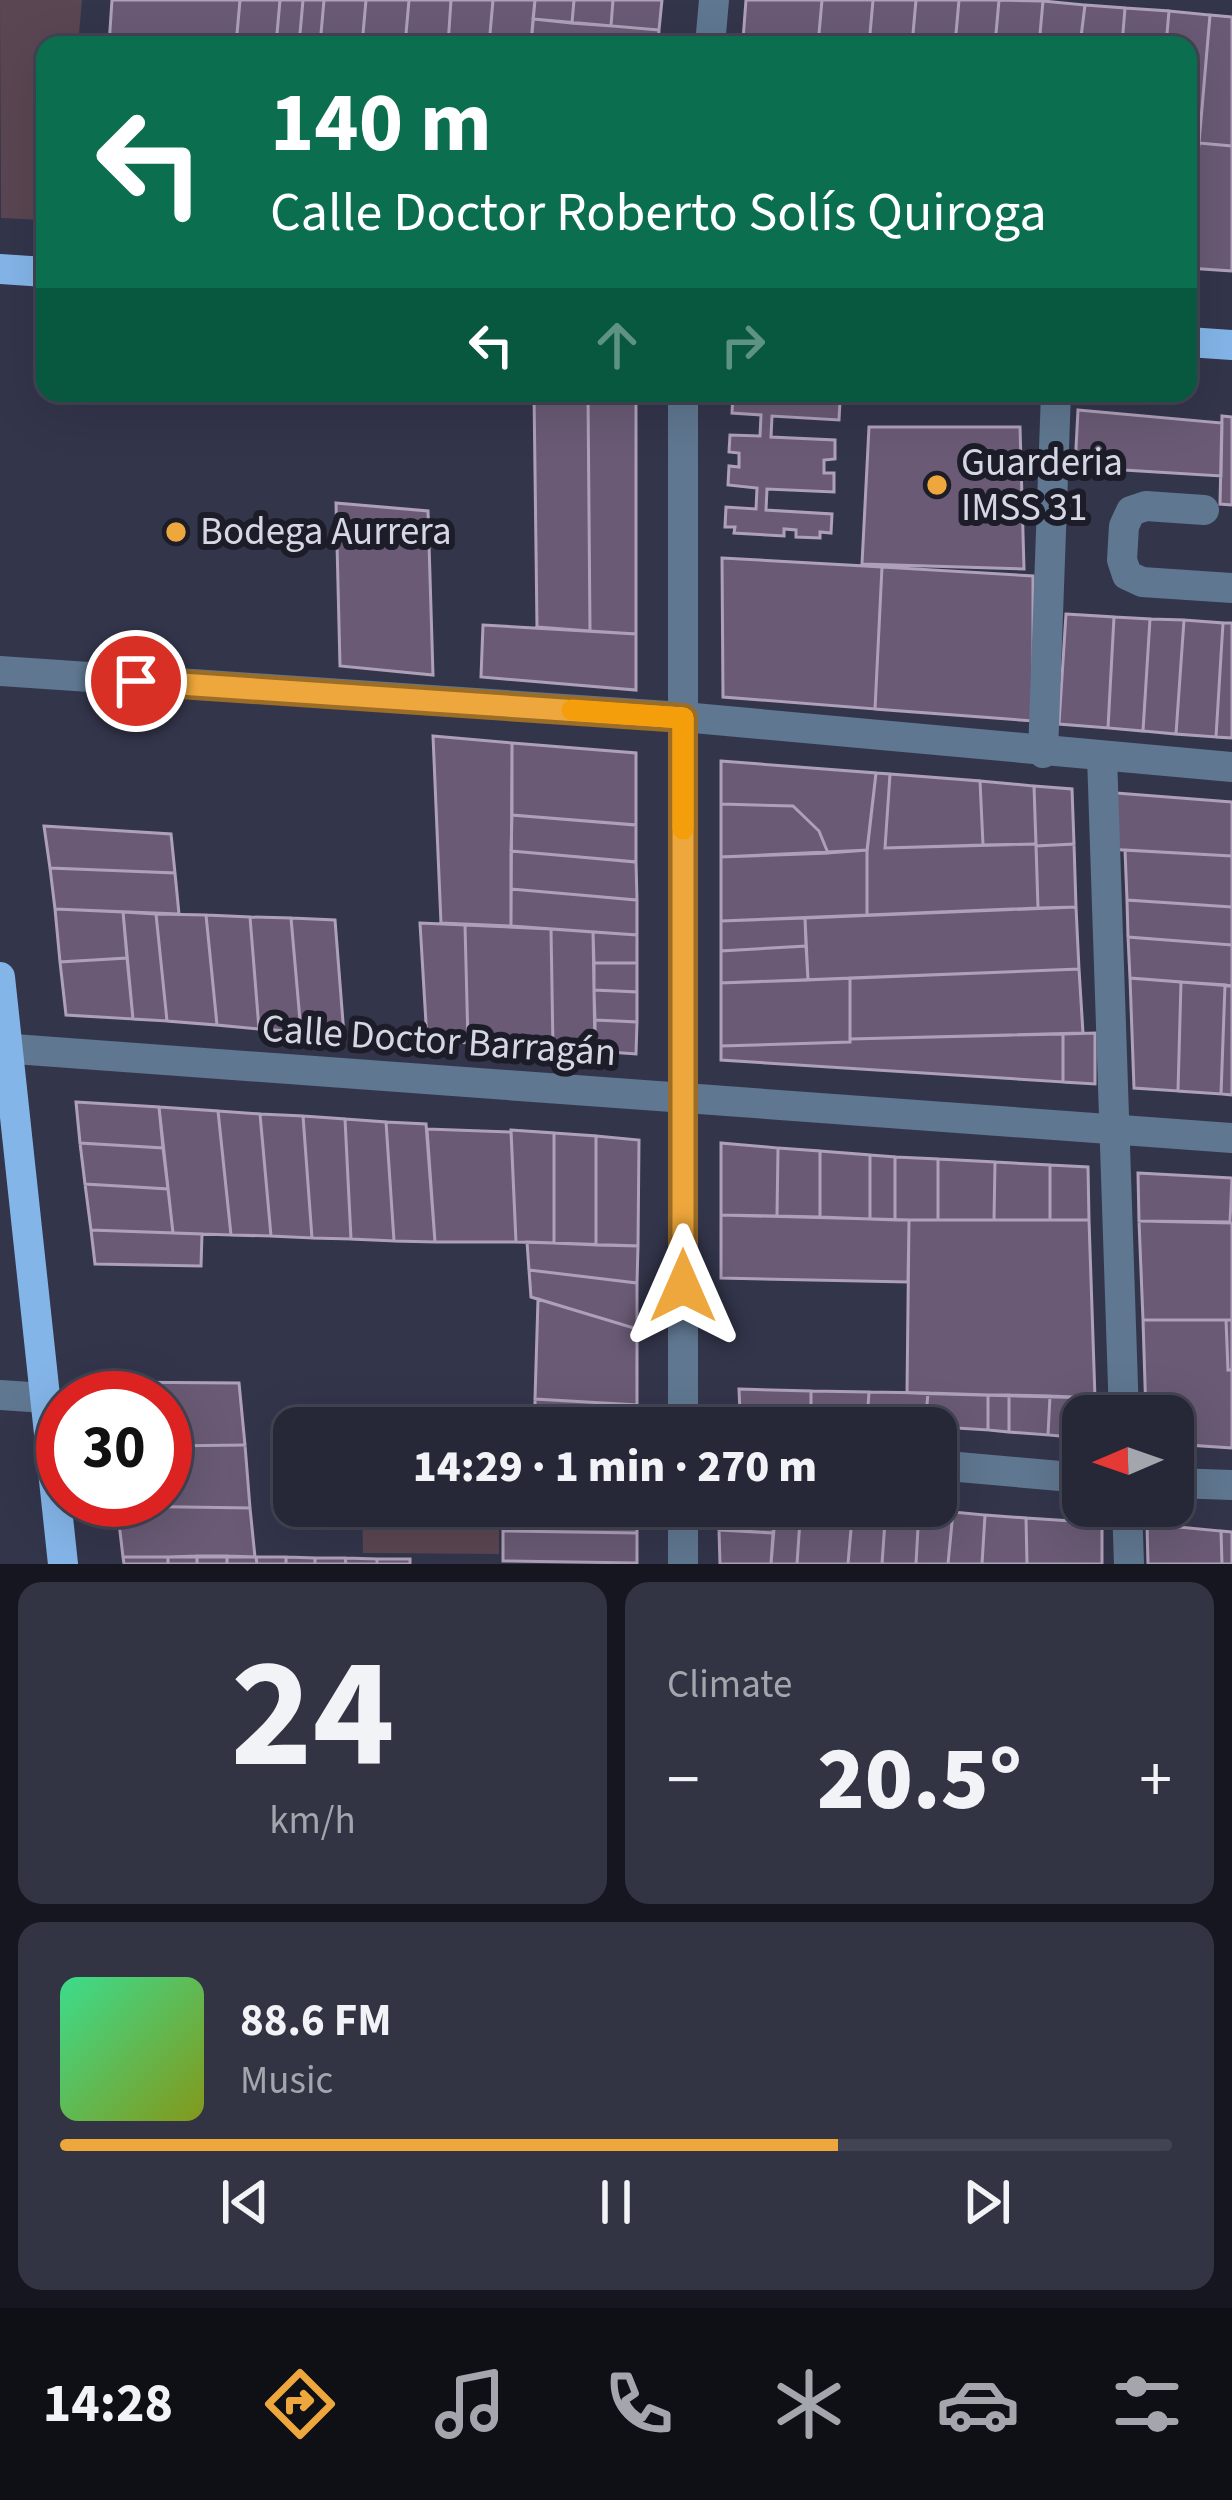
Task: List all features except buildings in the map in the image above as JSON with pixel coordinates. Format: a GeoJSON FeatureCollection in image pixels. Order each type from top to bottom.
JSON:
{"type":"FeatureCollection","features":[{"type":"Feature","properties":{"kind":"main road"},"geometry":{"type":"LineString","coordinates":[[0,269],[36,271]]}},
{"type":"Feature","properties":{"kind":"main road"},"geometry":{"type":"LineString","coordinates":[[1197,343],[1232,345]]}},
{"type":"Feature","properties":{"kind":"main road"},"geometry":{"type":"LineString","coordinates":[[0,977],[3,1048],[42,1371]]}},
{"type":"Feature","properties":{"kind":"main road"},"geometry":{"type":"LineString","coordinates":[[59,1527],[63,1564]]}},
{"type":"Feature","properties":{"kind":"street"},"geometry":{"type":"LineString","coordinates":[[711,36],[714,0]]}},
{"type":"Feature","properties":{"kind":"street"},"geometry":{"type":"LineString","coordinates":[[683,402],[683,1407]]}},
{"type":"Feature","properties":{"kind":"street"},"geometry":{"type":"LineString","coordinates":[[1043,753],[1056,402]]}},
{"type":"Feature","properties":{"kind":"street"},"geometry":{"type":"LineString","coordinates":[[1204,509],[1146,506],[1131,511],[1124,526],[1124,568],[1127,575],[1142,582],[1232,587]]}},
{"type":"Feature","properties":{"kind":"street"},"geometry":{"type":"LineString","coordinates":[[0,671],[683,718],[1232,767]]}},
{"type":"Feature","properties":{"kind":"street"},"geometry":{"type":"LineString","coordinates":[[1102,756],[1123,1395]]}},
{"type":"Feature","properties":{"kind":"street","name":"Calle Doctor Barragán"},"geometry":{"type":"LineString","coordinates":[[3,1048],[1232,1138]]}},
{"type":"Feature","properties":{"kind":"street"},"geometry":{"type":"LineString","coordinates":[[0,1395],[36,1397]]}},
{"type":"Feature","properties":{"kind":"street"},"geometry":{"type":"LineString","coordinates":[[957,1467],[1062,1476]]}},
{"type":"Feature","properties":{"kind":"street"},"geometry":{"type":"LineString","coordinates":[[1194,1484],[1232,1485]]}},
{"type":"Feature","properties":{"kind":"street"},"geometry":{"type":"LineString","coordinates":[[683,1527],[683,1564]]}},
{"type":"Feature","properties":{"kind":"street"},"geometry":{"type":"LineString","coordinates":[[1128,1527],[1130,1564]]}},
{"type":"Feature","properties":{"kind":"shaded area"},"geometry":{"type":"Polygon","coordinates":[[[0,0],[82,0],[79,36],[36,36],[36,220],[1,218],[0,0]]]}},
{"type":"Feature","properties":{"kind":"shaded area"},"geometry":{"type":"Polygon","coordinates":[[[362,1527],[499,1527],[499,1554],[363,1553],[362,1527]]]}},
{"type":"Feature","properties":{"kind":"slow traffic"},"geometry":{"type":"LineString","coordinates":[[572,710],[683,718],[683,829]]}},
{"type":"Feature","properties":{"kind":"place","name":"Guarderia IMSS 31"},"geometry":{"type":"Point","coordinates":[937,485]}},
{"type":"Feature","properties":{"kind":"place","name":"Bodega Aurrera"},"geometry":{"type":"Point","coordinates":[176,532]}},
{"type":"Feature","properties":{"kind":"route"},"geometry":{"type":"LineString","coordinates":[[136,681],[683,718],[683,1286]]}}]}
